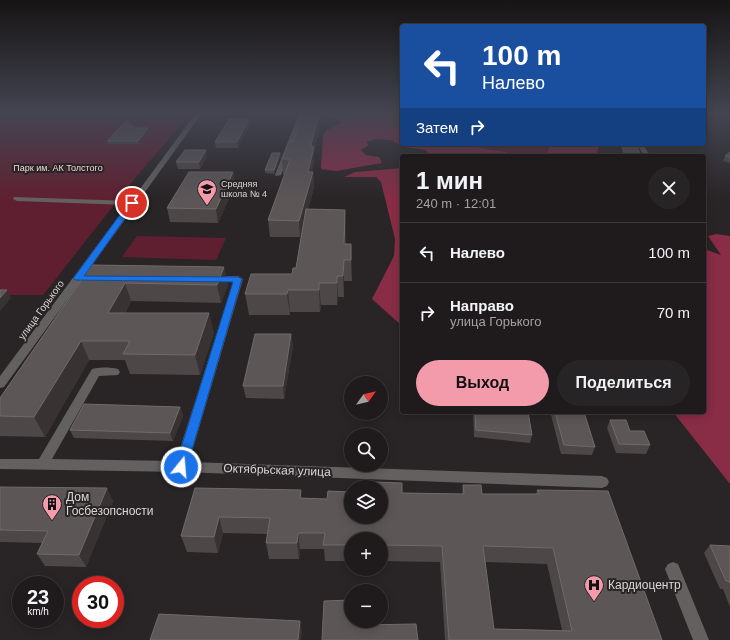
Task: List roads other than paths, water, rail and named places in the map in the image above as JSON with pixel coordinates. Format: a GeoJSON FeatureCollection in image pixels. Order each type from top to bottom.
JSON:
{"type":"FeatureCollection","features":[{"type":"Feature","properties":{"kind":"street","name":"улица Горького"},"geometry":{"type":"LineString","coordinates":[[0,384],[5,371],[78,278],[177,143]]}},
{"type":"Feature","properties":{"kind":"street"},"geometry":{"type":"LineString","coordinates":[[278,175],[290,143]]}},
{"type":"Feature","properties":{"kind":"street"},"geometry":{"type":"LineString","coordinates":[[17,199],[132,203]]}},
{"type":"Feature","properties":{"kind":"street"},"geometry":{"type":"LineString","coordinates":[[78,278],[108,278]]}},
{"type":"Feature","properties":{"kind":"street"},"geometry":{"type":"LineString","coordinates":[[181,467],[238,279],[207,279]]}},
{"type":"Feature","properties":{"kind":"street"},"geometry":{"type":"LineString","coordinates":[[43,464],[96,372],[114,372]]}},
{"type":"Feature","properties":{"kind":"street","name":"Октябрьская улица"},"geometry":{"type":"LineString","coordinates":[[0,464],[181,467],[602,482]]}},
{"type":"Feature","properties":{"kind":"street"},"geometry":{"type":"LineString","coordinates":[[673,569],[701,640]]}},
{"type":"Feature","properties":{"kind":"place","name":"Средняя школа № 4"},"geometry":{"type":"Point","coordinates":[207,206]}},
{"type":"Feature","properties":{"kind":"place","name":"Дом Госбезопсности"},"geometry":{"type":"Point","coordinates":[52,521]}},
{"type":"Feature","properties":{"kind":"place","name":"Кардиоцентр"},"geometry":{"type":"Point","coordinates":[594,602]}},
{"type":"Feature","properties":{"kind":"park label","name":"Парк им. АК Толстого"},"geometry":{"type":"Point","coordinates":[58,168]}}]}
